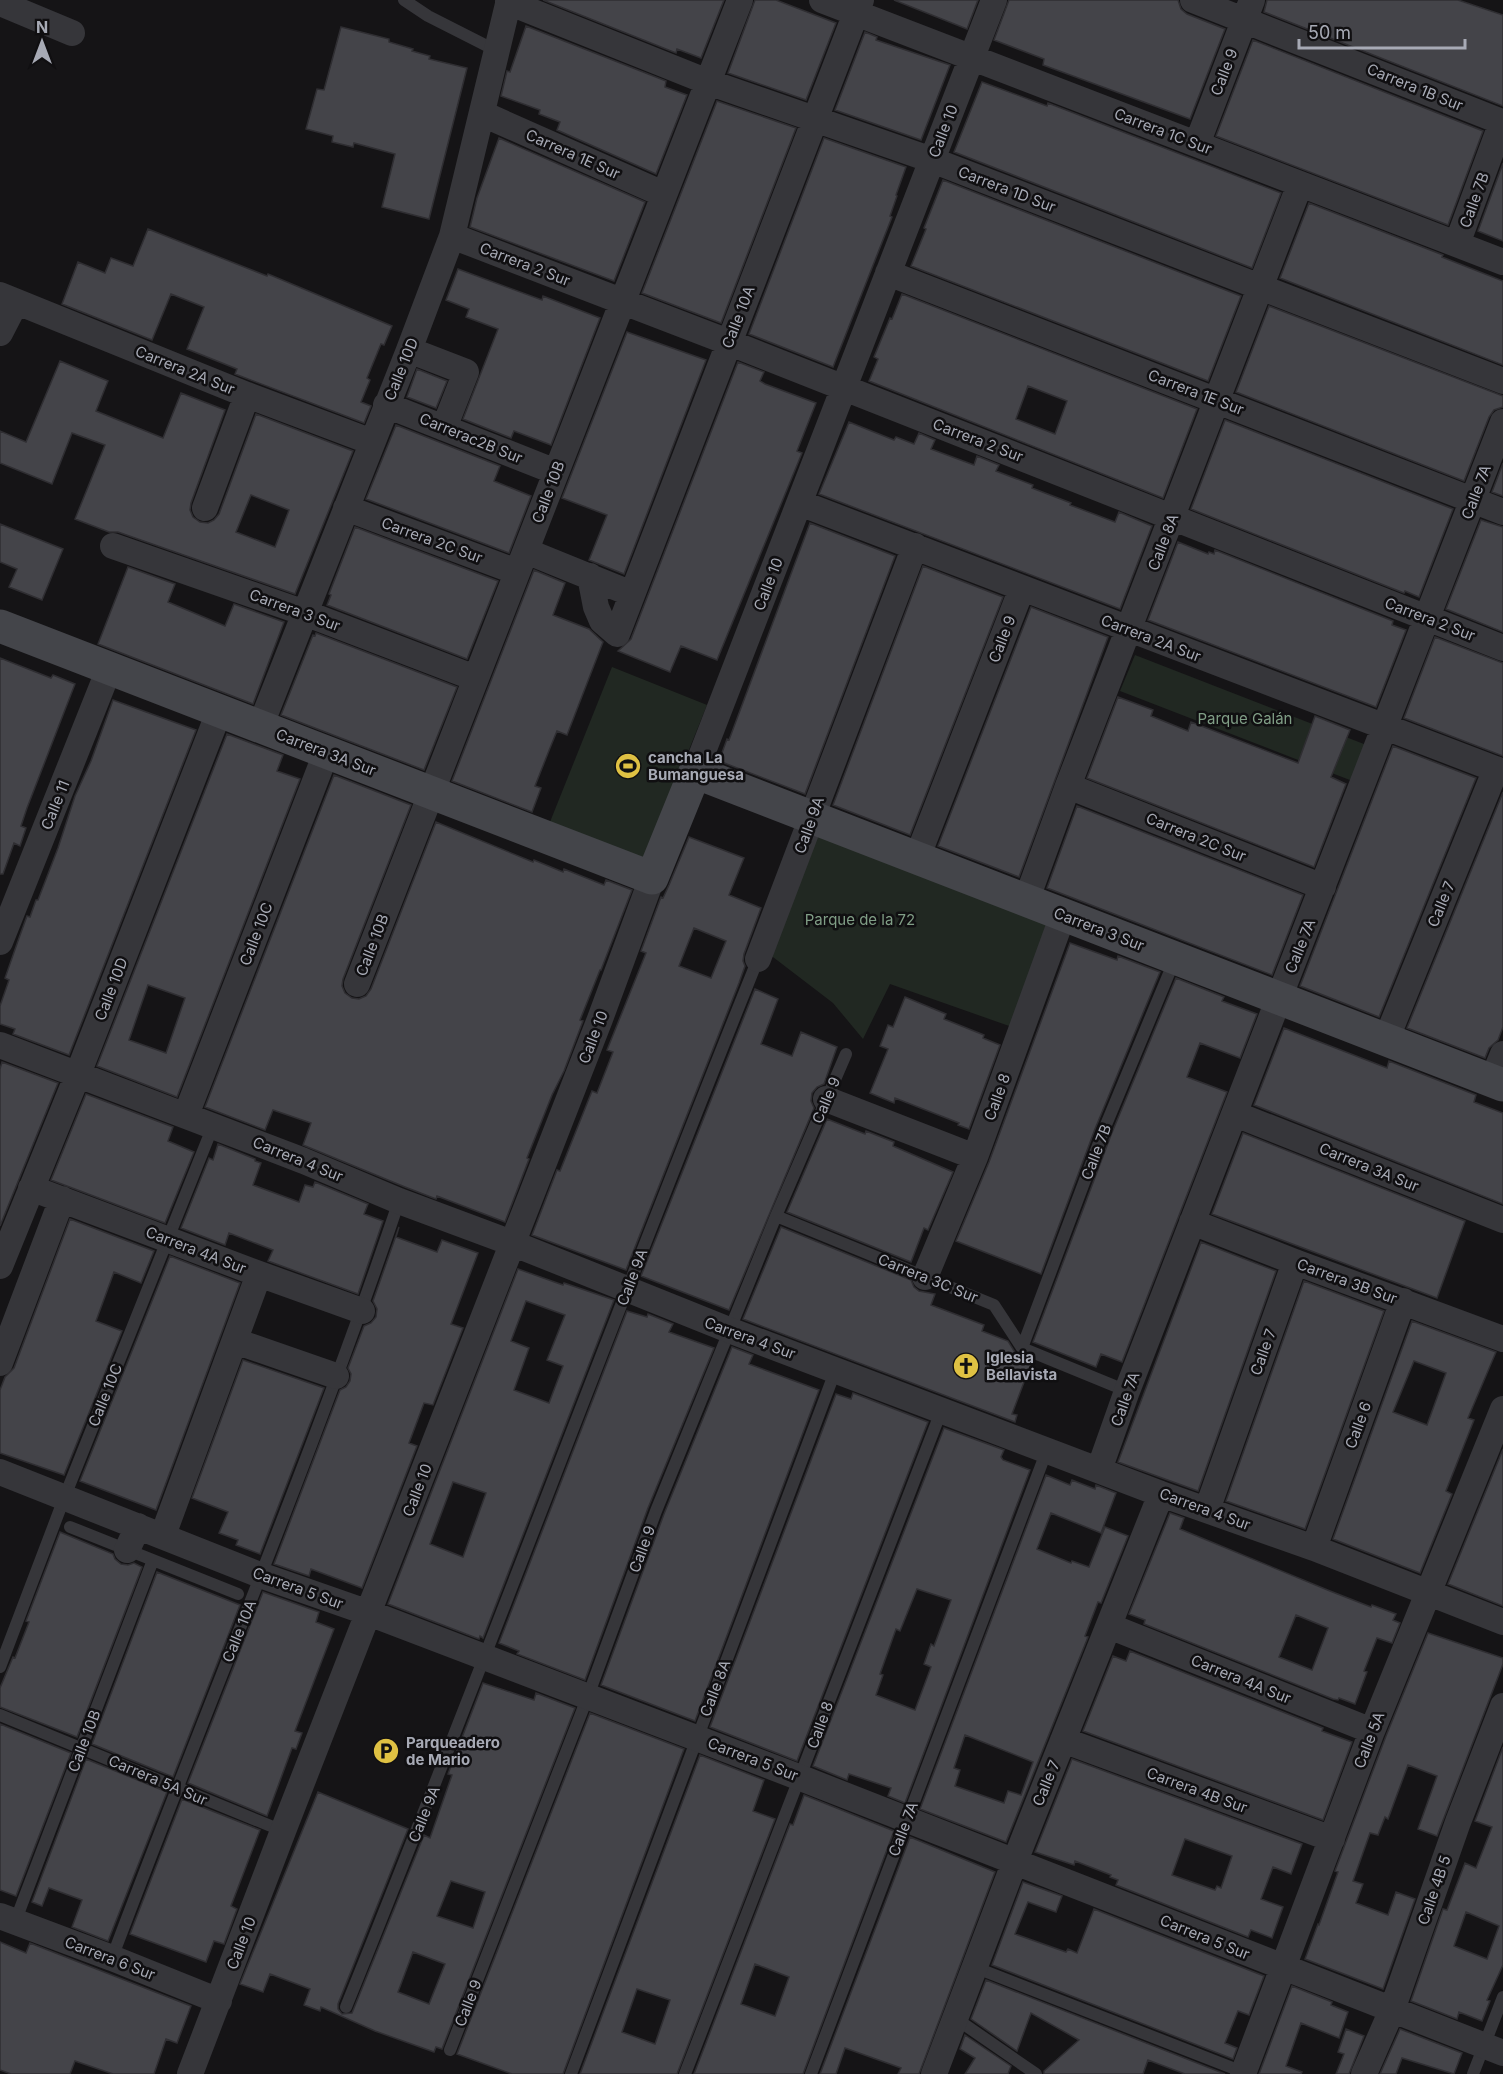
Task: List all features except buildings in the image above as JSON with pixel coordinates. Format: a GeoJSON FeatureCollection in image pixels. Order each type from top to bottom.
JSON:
{"type":"FeatureCollection","features":[{"type":"Feature","properties":{"kind":"street","name":"Calle 10B"},"geometry":{"type":"LineString","coordinates":[[357,984],[740,0]]}},
{"type":"Feature","properties":{"kind":"street","name":"Carrera 1C Sur"},"geometry":{"type":"LineString","coordinates":[[822,0],[858,6],[971,57],[1503,262]]}},
{"type":"Feature","properties":{"kind":"street","name":"Calle 10"},"geometry":{"type":"LineString","coordinates":[[190,2074],[994,0]]}},
{"type":"Feature","properties":{"kind":"street","name":"Carrera 1B Sur"},"geometry":{"type":"LineString","coordinates":[[1193,0],[1248,10],[1502,122]]}},
{"type":"Feature","properties":{"kind":"street","name":"Calle 10D"},"geometry":{"type":"LineString","coordinates":[[260,727],[452,236],[483,114],[508,1]]}},
{"type":"Feature","properties":{"kind":"street","name":"Carrera 1D Sur"},"geometry":{"type":"LineString","coordinates":[[508,1],[708,82],[932,160],[1503,381]]}},
{"type":"Feature","properties":{"kind":"street"},"geometry":{"type":"LineString","coordinates":[[0,3],[72,33]]}},
{"type":"Feature","properties":{"kind":"street","name":"Calle 10A"},"geometry":{"type":"LineString","coordinates":[[590,576],[596,608],[602,621],[617,634],[858,6]]}},
{"type":"Feature","properties":{"kind":"street","name":"Calle 9"},"geometry":{"type":"LineString","coordinates":[[1197,144],[1248,10]]}},
{"type":"Feature","properties":{"kind":"street","name":"Carrera 1E Sur"},"geometry":{"type":"LineString","coordinates":[[483,114],[663,194]]}},
{"type":"Feature","properties":{"kind":"street","name":"Calle 7B"},"geometry":{"type":"LineString","coordinates":[[1457,244],[1502,122]]}},
{"type":"Feature","properties":{"kind":"street","name":"Calle 8A"},"geometry":{"type":"LineString","coordinates":[[1026,901],[1259,286],[1300,184]]}},
{"type":"Feature","properties":{"kind":"street","name":"Carrera 2 Sur"},"geometry":{"type":"LineString","coordinates":[[452,236],[844,387],[1503,648]]}},
{"type":"Feature","properties":{"kind":"street","name":"Carrera 1E Sur"},"geometry":{"type":"LineString","coordinates":[[888,273],[1503,512]]}},
{"type":"Feature","properties":{"kind":"street"},"geometry":{"type":"LineString","coordinates":[[0,333],[8,298]]}},
{"type":"Feature","properties":{"kind":"street","name":"Carrera 2A Sur"},"geometry":{"type":"LineString","coordinates":[[8,298],[247,395],[372,442]]}},
{"type":"Feature","properties":{"kind":"street"},"geometry":{"type":"LineString","coordinates":[[409,350],[466,372],[444,428]]}},
{"type":"Feature","properties":{"kind":"street"},"geometry":{"type":"LineString","coordinates":[[205,508],[247,395]]}},
{"type":"Feature","properties":{"kind":"street","name":"Carrerac2B Sur"},"geometry":{"type":"LineString","coordinates":[[386,405],[556,472]]}},
{"type":"Feature","properties":{"kind":"street","name":"Calle 7A"},"geometry":{"type":"LineString","coordinates":[[1099,1470],[1127,1391],[1278,998],[1386,727],[1503,422]]}},
{"type":"Feature","properties":{"kind":"street","name":"Carrera 2A Sur"},"geometry":{"type":"LineString","coordinates":[[800,503],[1499,770]]}},
{"type":"Feature","properties":{"kind":"street","name":"Carrera 2C Sur"},"geometry":{"type":"LineString","coordinates":[[346,508],[522,561],[590,576],[632,594]]}},
{"type":"Feature","properties":{"kind":"street","name":"Carrera 3 Sur"},"geometry":{"type":"LineString","coordinates":[[113,546],[305,613],[475,678]]}},
{"type":"Feature","properties":{"kind":"street","name":"Calle 9A"},"geometry":{"type":"LineString","coordinates":[[758,959],[915,546]]}},
{"type":"Feature","properties":{"kind":"street","name":"Calle 9"},"geometry":{"type":"LineString","coordinates":[[917,858],[1022,588]]}},
{"type":"Feature","properties":{"kind":"street","name":"Carrera 3A Sur"},"geometry":{"type":"LineString","coordinates":[[0,626],[652,878]]}},
{"type":"Feature","properties":{"kind":"street","name":"Calle 11"},"geometry":{"type":"LineString","coordinates":[[0,942],[109,669]]}},
{"type":"Feature","properties":{"kind":"street","name":"Calle 10D"},"geometry":{"type":"LineString","coordinates":[[0,1266],[78,1074],[219,712]]}},
{"type":"Feature","properties":{"kind":"street","name":"Calle 10C"},"geometry":{"type":"LineString","coordinates":[[186,1115],[326,753]]}},
{"type":"Feature","properties":{"kind":"street","name":"Calle 7"},"geometry":{"type":"LineString","coordinates":[[1386,1040],[1499,770]]}},
{"type":"Feature","properties":{"kind":"street","name":"Carrera 3 Sur"},"geometry":{"type":"LineString","coordinates":[[695,772],[1386,1040],[1500,1073]]}},
{"type":"Feature","properties":{"kind":"street","name":"Carrera 2C Sur"},"geometry":{"type":"LineString","coordinates":[[1068,786],[1323,887]]}},
{"type":"Feature","properties":{"kind":"street","name":"Calle 8"},"geometry":{"type":"LineString","coordinates":[[926,1277],[975,1157],[1063,915]]}},
{"type":"Feature","properties":{"kind":"street","name":"Carrera 4 Sur"},"geometry":{"type":"LineString","coordinates":[[0,1045],[186,1115],[399,1201],[512,1243],[627,1291],[1161,1494],[1314,1548],[1503,1622]]}},
{"type":"Feature","properties":{"kind":"street"},"geometry":{"type":"LineString","coordinates":[[826,1099],[975,1157]]}},
{"type":"Feature","properties":{"kind":"street","name":"Carrera 3A Sur"},"geometry":{"type":"LineString","coordinates":[[1235,1114],[1503,1220]]}},
{"type":"Feature","properties":{"kind":"street","name":"Carrera 4A Sur"},"geometry":{"type":"LineString","coordinates":[[32,1188],[362,1311]]}},
{"type":"Feature","properties":{"kind":"street"},"geometry":{"type":"LineString","coordinates":[[2,1348],[63,1199]]}},
{"type":"Feature","properties":{"kind":"street","name":"Carrera 3B Sur"},"geometry":{"type":"LineString","coordinates":[[1192,1222],[1503,1339]]}},
{"type":"Feature","properties":{"kind":"street","name":"Calle 7"},"geometry":{"type":"LineString","coordinates":[[1207,1510],[1295,1262]]}},
{"type":"Feature","properties":{"kind":"street"},"geometry":{"type":"LineString","coordinates":[[162,1536],[258,1274]]}},
{"type":"Feature","properties":{"kind":"street","name":"Calle 6"},"geometry":{"type":"LineString","coordinates":[[1314,1548],[1403,1301]]}},
{"type":"Feature","properties":{"kind":"street"},"geometry":{"type":"LineString","coordinates":[[235,1341],[336,1376]]}},
{"type":"Feature","properties":{"kind":"street","name":"Calle 5A"},"geometry":{"type":"LineString","coordinates":[[1243,2073],[1372,1731],[1503,1409]]}},
{"type":"Feature","properties":{"kind":"street","name":"Carrera 5 Sur"},"geometry":{"type":"LineString","coordinates":[[0,1472],[260,1575],[369,1613],[697,1737],[1494,2049]]}},
{"type":"Feature","properties":{"kind":"street","name":"Calle 7"},"geometry":{"type":"LineString","coordinates":[[934,2074],[1015,1861],[1161,1494]]}},
{"type":"Feature","properties":{"kind":"street"},"geometry":{"type":"LineString","coordinates":[[127,1550],[138,1526]]}},
{"type":"Feature","properties":{"kind":"street","name":"Carrera 4A Sur"},"geometry":{"type":"LineString","coordinates":[[1109,1626],[1372,1731]]}},
{"type":"Feature","properties":{"kind":"street","name":"Calle 4B 5"},"geometry":{"type":"LineString","coordinates":[[1364,2074],[1392,2010],[1458,1822],[1503,1706]]}},
{"type":"Feature","properties":{"kind":"street","name":"Carrera 4B Sur"},"geometry":{"type":"LineString","coordinates":[[1063,1740],[1332,1839]]}},
{"type":"Feature","properties":{"kind":"street","name":"Carrera 6 Sur"},"geometry":{"type":"LineString","coordinates":[[8,1919],[219,2001]]}},
{"type":"Feature","properties":{"kind":"lane"},"geometry":{"type":"LineString","coordinates":[[404,0],[428,16],[497,51]]}},
{"type":"Feature","properties":{"kind":"lane","name":"Calle 7B"},"geometry":{"type":"LineString","coordinates":[[1022,1348],[1103,1132],[1175,958]]}},
{"type":"Feature","properties":{"kind":"lane","name":"Calle 9A"},"geometry":{"type":"LineString","coordinates":[[346,2007],[420,1824],[758,959]]}},
{"type":"Feature","properties":{"kind":"lane","name":"Calle 9"},"geometry":{"type":"LineString","coordinates":[[450,2050],[588,1696],[656,1511],[776,1216],[846,1054]]}},
{"type":"Feature","properties":{"kind":"lane","name":"Calle 10C"},"geometry":{"type":"LineString","coordinates":[[0,1666],[65,1496],[213,1126]]}},
{"type":"Feature","properties":{"kind":"lane","name":"Calle 10A"},"geometry":{"type":"LineString","coordinates":[[112,1958],[362,1311],[399,1201]]}},
{"type":"Feature","properties":{"kind":"lane","name":"Carrera 3C Sur"},"geometry":{"type":"LineString","coordinates":[[776,1216],[994,1305],[1022,1348]]}},
{"type":"Feature","properties":{"kind":"lane"},"geometry":{"type":"LineString","coordinates":[[1022,1348],[1127,1391]]}},
{"type":"Feature","properties":{"kind":"lane","name":"Calle 8A"},"geometry":{"type":"LineString","coordinates":[[571,2074],[836,1369]]}},
{"type":"Feature","properties":{"kind":"lane","name":"Calle 8"},"geometry":{"type":"LineString","coordinates":[[685,2074],[942,1409]]}},
{"type":"Feature","properties":{"kind":"lane","name":"Calle 7A"},"geometry":{"type":"LineString","coordinates":[[811,2074],[1047,1450]]}},
{"type":"Feature","properties":{"kind":"lane","name":"Carrera 5 Sur"},"geometry":{"type":"LineString","coordinates":[[70,1527],[238,1594]]}},
{"type":"Feature","properties":{"kind":"lane","name":"Calle 10B"},"geometry":{"type":"LineString","coordinates":[[8,1919],[81,1748],[153,1560]]}},
{"type":"Feature","properties":{"kind":"lane","name":"Carrera 5A Sur"},"geometry":{"type":"LineString","coordinates":[[0,1715],[283,1831]]}},
{"type":"Feature","properties":{"kind":"lane"},"geometry":{"type":"LineString","coordinates":[[974,1967],[1243,2073]]}},
{"type":"Feature","properties":{"kind":"lane"},"geometry":{"type":"LineString","coordinates":[[1473,2074],[1494,2049],[1503,1997]]}},
{"type":"Feature","properties":{"kind":"lane"},"geometry":{"type":"LineString","coordinates":[[956,2018],[1036,2074]]}},
{"type":"Feature","properties":{"kind":"green space","name":"Parque Galán"},"geometry":{"type":"Polygon","coordinates":[[[1135,655],[1369,746],[1355,782],[1120,691],[1135,655]]]}},
{"type":"Feature","properties":{"kind":"green space","name":"cancha La Bumanguesa"},"geometry":{"type":"Polygon","coordinates":[[[612,667],[707,705],[643,864],[548,827],[612,667]]]}},
{"type":"Feature","properties":{"kind":"green space","name":"Parque de la 72"},"geometry":{"type":"Polygon","coordinates":[[[819,828],[1054,915],[1012,1027],[890,984],[863,1039],[833,1003],[769,954],[819,828]]]}},
{"type":"Feature","properties":{"kind":"place","name":"cancha La Bumanguesa"},"geometry":{"type":"Point","coordinates":[628,766]}},
{"type":"Feature","properties":{"kind":"place","name":"Iglesia Bellavista"},"geometry":{"type":"Point","coordinates":[966,1366]}},
{"type":"Feature","properties":{"kind":"place","name":"Parqueadero de Mario"},"geometry":{"type":"Point","coordinates":[386,1751]}}]}
